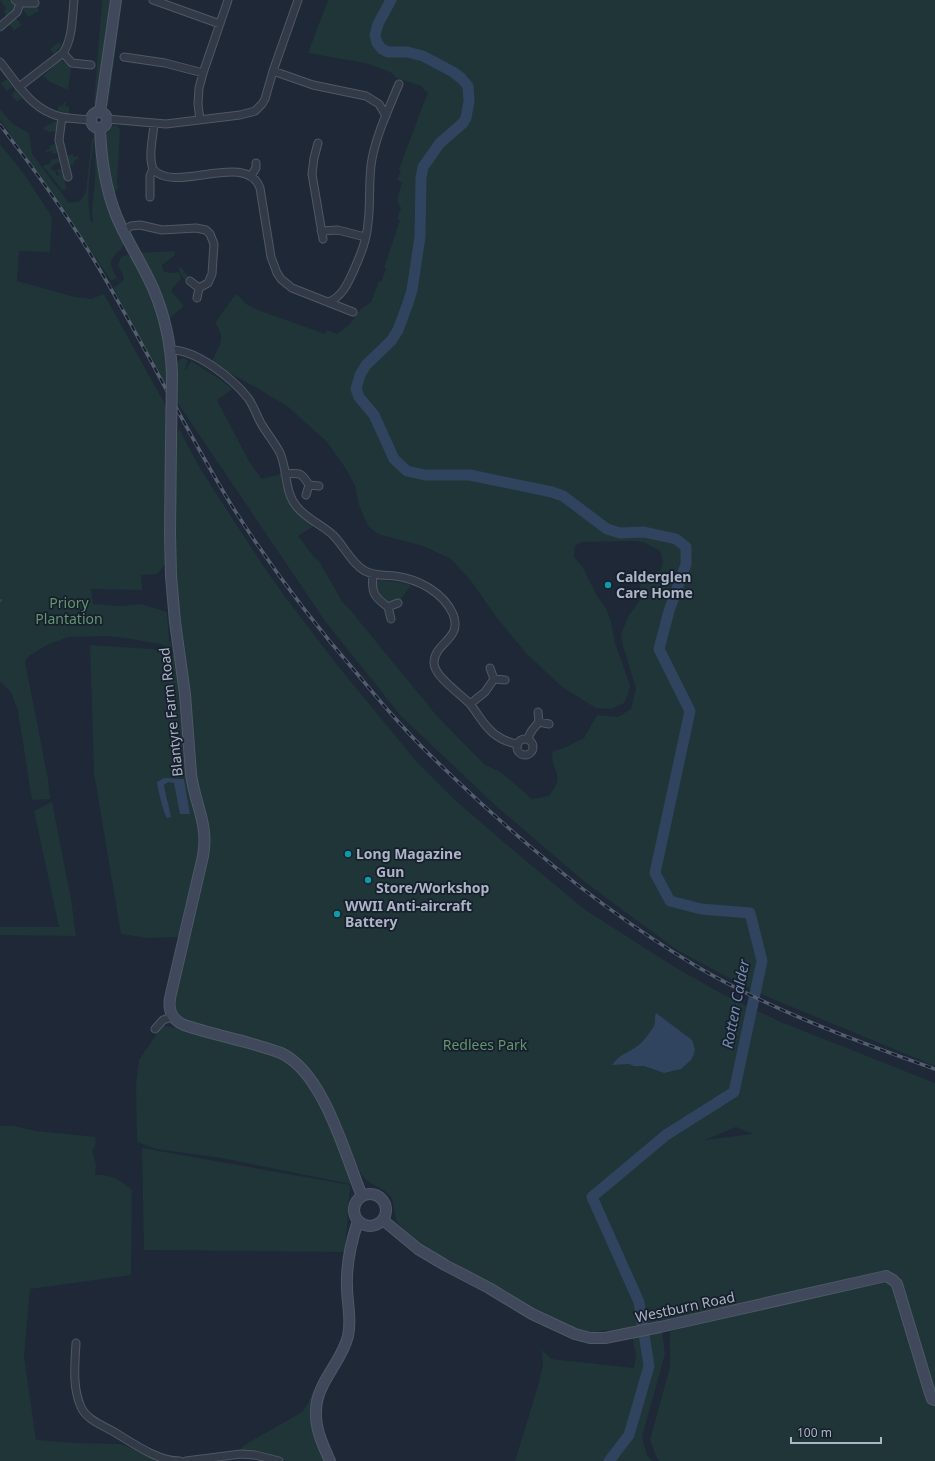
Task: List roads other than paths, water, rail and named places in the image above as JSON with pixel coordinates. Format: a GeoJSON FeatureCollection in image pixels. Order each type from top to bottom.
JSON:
{"type":"FeatureCollection","features":[{"type":"Feature","properties":{"kind":"main road"},"geometry":{"type":"LineString","coordinates":[[103,115],[93,115],[91,120],[94,127],[100,128],[104,126],[103,115],[116,0]]}},
{"type":"Feature","properties":{"kind":"main road","name":"Blantyre Farm Road"},"geometry":{"type":"LineString","coordinates":[[100,128],[105,180],[123,231],[157,298],[166,326],[172,374],[170,533],[172,595],[185,694],[191,774],[193,787],[204,823],[205,834],[203,856],[170,998],[169,1006],[172,1017]]}},
{"type":"Feature","properties":{"kind":"main road"},"geometry":{"type":"LineString","coordinates":[[172,1017],[178,1023],[184,1025],[276,1051],[297,1065],[310,1080],[328,1110],[362,1196]]}},
{"type":"Feature","properties":{"kind":"main road"},"geometry":{"type":"LineString","coordinates":[[374,1194],[382,1200],[386,1210],[382,1220],[373,1226],[363,1224],[358,1221],[355,1216],[354,1206],[362,1196],[374,1194]]}},
{"type":"Feature","properties":{"kind":"main road","name":"Westburn Road"},"geometry":{"type":"LineString","coordinates":[[382,1220],[418,1249],[490,1288],[532,1314],[575,1334],[590,1338],[605,1338],[622,1335],[886,1276],[894,1280],[897,1284],[929,1390],[932,1399],[935,1400]]}},
{"type":"Feature","properties":{"kind":"main road"},"geometry":{"type":"LineString","coordinates":[[330,1461],[318,1430],[316,1408],[322,1388],[343,1350],[349,1333],[350,1316],[347,1286],[348,1258],[358,1221]]}},
{"type":"Feature","properties":{"kind":"street"},"geometry":{"type":"LineString","coordinates":[[19,87],[63,53],[67,47],[74,0]]}},
{"type":"Feature","properties":{"kind":"street"},"geometry":{"type":"LineString","coordinates":[[153,0],[220,24]]}},
{"type":"Feature","properties":{"kind":"street"},"geometry":{"type":"LineString","coordinates":[[200,120],[198,97],[203,73],[228,0]]}},
{"type":"Feature","properties":{"kind":"street"},"geometry":{"type":"LineString","coordinates":[[103,115],[154,124],[177,123],[240,115],[255,111],[265,99],[273,71],[298,0]]}},
{"type":"Feature","properties":{"kind":"street"},"geometry":{"type":"LineString","coordinates":[[0,27],[17,12],[18,1],[35,3]]}},
{"type":"Feature","properties":{"kind":"street"},"geometry":{"type":"LineString","coordinates":[[63,53],[72,63],[91,65]]}},
{"type":"Feature","properties":{"kind":"street"},"geometry":{"type":"LineString","coordinates":[[124,58],[165,64],[203,73]]}},
{"type":"Feature","properties":{"kind":"street"},"geometry":{"type":"LineString","coordinates":[[0,62],[34,104],[62,117],[91,120]]}},
{"type":"Feature","properties":{"kind":"street"},"geometry":{"type":"LineString","coordinates":[[273,71],[313,84],[366,96],[379,104],[386,116]]}},
{"type":"Feature","properties":{"kind":"street"},"geometry":{"type":"LineString","coordinates":[[329,302],[339,296],[346,288],[361,254],[368,223],[369,183],[372,158],[386,116],[399,84]]}},
{"type":"Feature","properties":{"kind":"street"},"geometry":{"type":"LineString","coordinates":[[62,117],[59,140],[68,177]]}},
{"type":"Feature","properties":{"kind":"street"},"geometry":{"type":"LineString","coordinates":[[150,197],[150,176],[153,169],[151,152],[154,124]]}},
{"type":"Feature","properties":{"kind":"street"},"geometry":{"type":"LineString","coordinates":[[318,143],[312,174],[322,239]]}},
{"type":"Feature","properties":{"kind":"street"},"geometry":{"type":"LineString","coordinates":[[251,176],[256,168],[256,163]]}},
{"type":"Feature","properties":{"kind":"street"},"geometry":{"type":"LineString","coordinates":[[153,169],[159,174],[174,177],[234,172],[244,173],[251,176],[257,182],[260,189],[271,257],[281,279],[292,288],[353,312]]}},
{"type":"Feature","properties":{"kind":"street"},"geometry":{"type":"LineString","coordinates":[[123,231],[131,226],[140,225],[162,230],[196,228],[206,230],[210,234],[214,244],[212,274],[208,283],[199,288],[197,298]]}},
{"type":"Feature","properties":{"kind":"street"},"geometry":{"type":"LineString","coordinates":[[321,230],[338,230],[365,237]]}},
{"type":"Feature","properties":{"kind":"street"},"geometry":{"type":"LineString","coordinates":[[190,281],[199,288]]}},
{"type":"Feature","properties":{"kind":"street"},"geometry":{"type":"LineString","coordinates":[[170,350],[184,352],[201,360],[224,375],[249,399],[262,425],[280,454],[286,474],[288,490],[293,501],[299,509],[334,536],[356,564],[373,575],[406,578],[419,582],[432,590],[447,605],[455,622],[454,630],[436,656],[434,663],[437,670],[446,681],[470,704],[489,729],[508,742],[518,744]]}},
{"type":"Feature","properties":{"kind":"street"},"geometry":{"type":"LineString","coordinates":[[286,474],[297,473],[303,475],[309,485],[306,495]]}},
{"type":"Feature","properties":{"kind":"street"},"geometry":{"type":"LineString","coordinates":[[309,485],[319,486]]}},
{"type":"Feature","properties":{"kind":"street"},"geometry":{"type":"LineString","coordinates":[[373,575],[372,586],[374,595],[380,602],[388,607],[390,618]]}},
{"type":"Feature","properties":{"kind":"street"},"geometry":{"type":"LineString","coordinates":[[388,607],[398,603]]}},
{"type":"Feature","properties":{"kind":"street"},"geometry":{"type":"LineString","coordinates":[[490,668],[494,679]]}},
{"type":"Feature","properties":{"kind":"street"},"geometry":{"type":"LineString","coordinates":[[470,704],[485,692],[494,679]]}},
{"type":"Feature","properties":{"kind":"street"},"geometry":{"type":"LineString","coordinates":[[494,679],[505,680]]}},
{"type":"Feature","properties":{"kind":"street"},"geometry":{"type":"LineString","coordinates":[[538,712],[539,722]]}},
{"type":"Feature","properties":{"kind":"street"},"geometry":{"type":"LineString","coordinates":[[528,740],[533,728],[539,722]]}},
{"type":"Feature","properties":{"kind":"street"},"geometry":{"type":"LineString","coordinates":[[539,722],[549,724]]}},
{"type":"Feature","properties":{"kind":"street"},"geometry":{"type":"LineString","coordinates":[[521,740],[528,740],[531,742],[531,751],[527,754],[520,753],[518,744],[521,740]]}},
{"type":"Feature","properties":{"kind":"street"},"geometry":{"type":"LineString","coordinates":[[155,1029],[163,1020],[172,1017]]}},
{"type":"Feature","properties":{"kind":"street"},"geometry":{"type":"LineString","coordinates":[[76,1343],[75,1388],[84,1413],[101,1426],[155,1455],[172,1461],[180,1461]]}},
{"type":"Feature","properties":{"kind":"street"},"geometry":{"type":"LineString","coordinates":[[186,1461],[241,1454],[255,1455],[279,1461]]}},
{"type":"Feature","properties":{"kind":"water"},"geometry":{"type":"Polygon","coordinates":[[[164,778],[184,779],[190,814],[180,814],[174,783],[168,782],[164,785],[171,817],[167,818],[157,782],[164,778]]]}},
{"type":"Feature","properties":{"kind":"water"},"geometry":{"type":"Polygon","coordinates":[[[656,1013],[692,1040],[695,1049],[691,1060],[681,1069],[664,1073],[644,1066],[634,1066],[629,1064],[612,1065],[619,1057],[635,1048],[644,1040],[654,1026],[656,1013]]]}},
{"type":"Feature","properties":{"kind":"waterway","name":"Rotten Calder"},"geometry":{"type":"LineString","coordinates":[[391,0],[378,24],[375,35],[377,43],[382,49],[388,52],[407,52],[423,56],[453,72],[468,86],[469,101],[466,118],[463,123],[440,143],[423,167],[421,178],[420,237],[412,290],[398,330],[391,341],[366,365],[360,375],[356,389],[359,397],[374,415],[394,459],[407,471],[425,475],[470,475],[552,492],[563,496],[607,529],[620,533],[644,532],[676,539],[686,547],[686,564],[669,611],[659,649],[690,711],[655,873],[670,901],[701,909],[750,913],[762,961],[734,1092],[666,1135],[592,1197],[639,1302],[649,1366],[629,1435],[609,1461]]}},
{"type":"Feature","properties":{"kind":"railway"},"geometry":{"type":"LineString","coordinates":[[0,125],[21,152],[80,237],[119,303],[212,473],[261,550],[292,594],[325,636],[387,709],[422,747],[481,803],[539,854],[600,902],[663,946],[724,982],[753,997],[843,1035],[935,1069]]}},
{"type":"Feature","properties":{"kind":"place","name":"Calderglen Care Home"},"geometry":{"type":"Point","coordinates":[608,585]}},
{"type":"Feature","properties":{"kind":"place","name":"Long Magazine"},"geometry":{"type":"Point","coordinates":[348,854]}},
{"type":"Feature","properties":{"kind":"place","name":"Gun Store/Workshop"},"geometry":{"type":"Point","coordinates":[368,880]}},
{"type":"Feature","properties":{"kind":"place","name":"WWII Anti-aircraft Battery"},"geometry":{"type":"Point","coordinates":[337,914]}},
{"type":"Feature","properties":{"kind":"park label","name":"Priory Plantation"},"geometry":{"type":"Point","coordinates":[69,612]}},
{"type":"Feature","properties":{"kind":"park label","name":"Redlees Park"},"geometry":{"type":"Point","coordinates":[485,1045]}}]}
